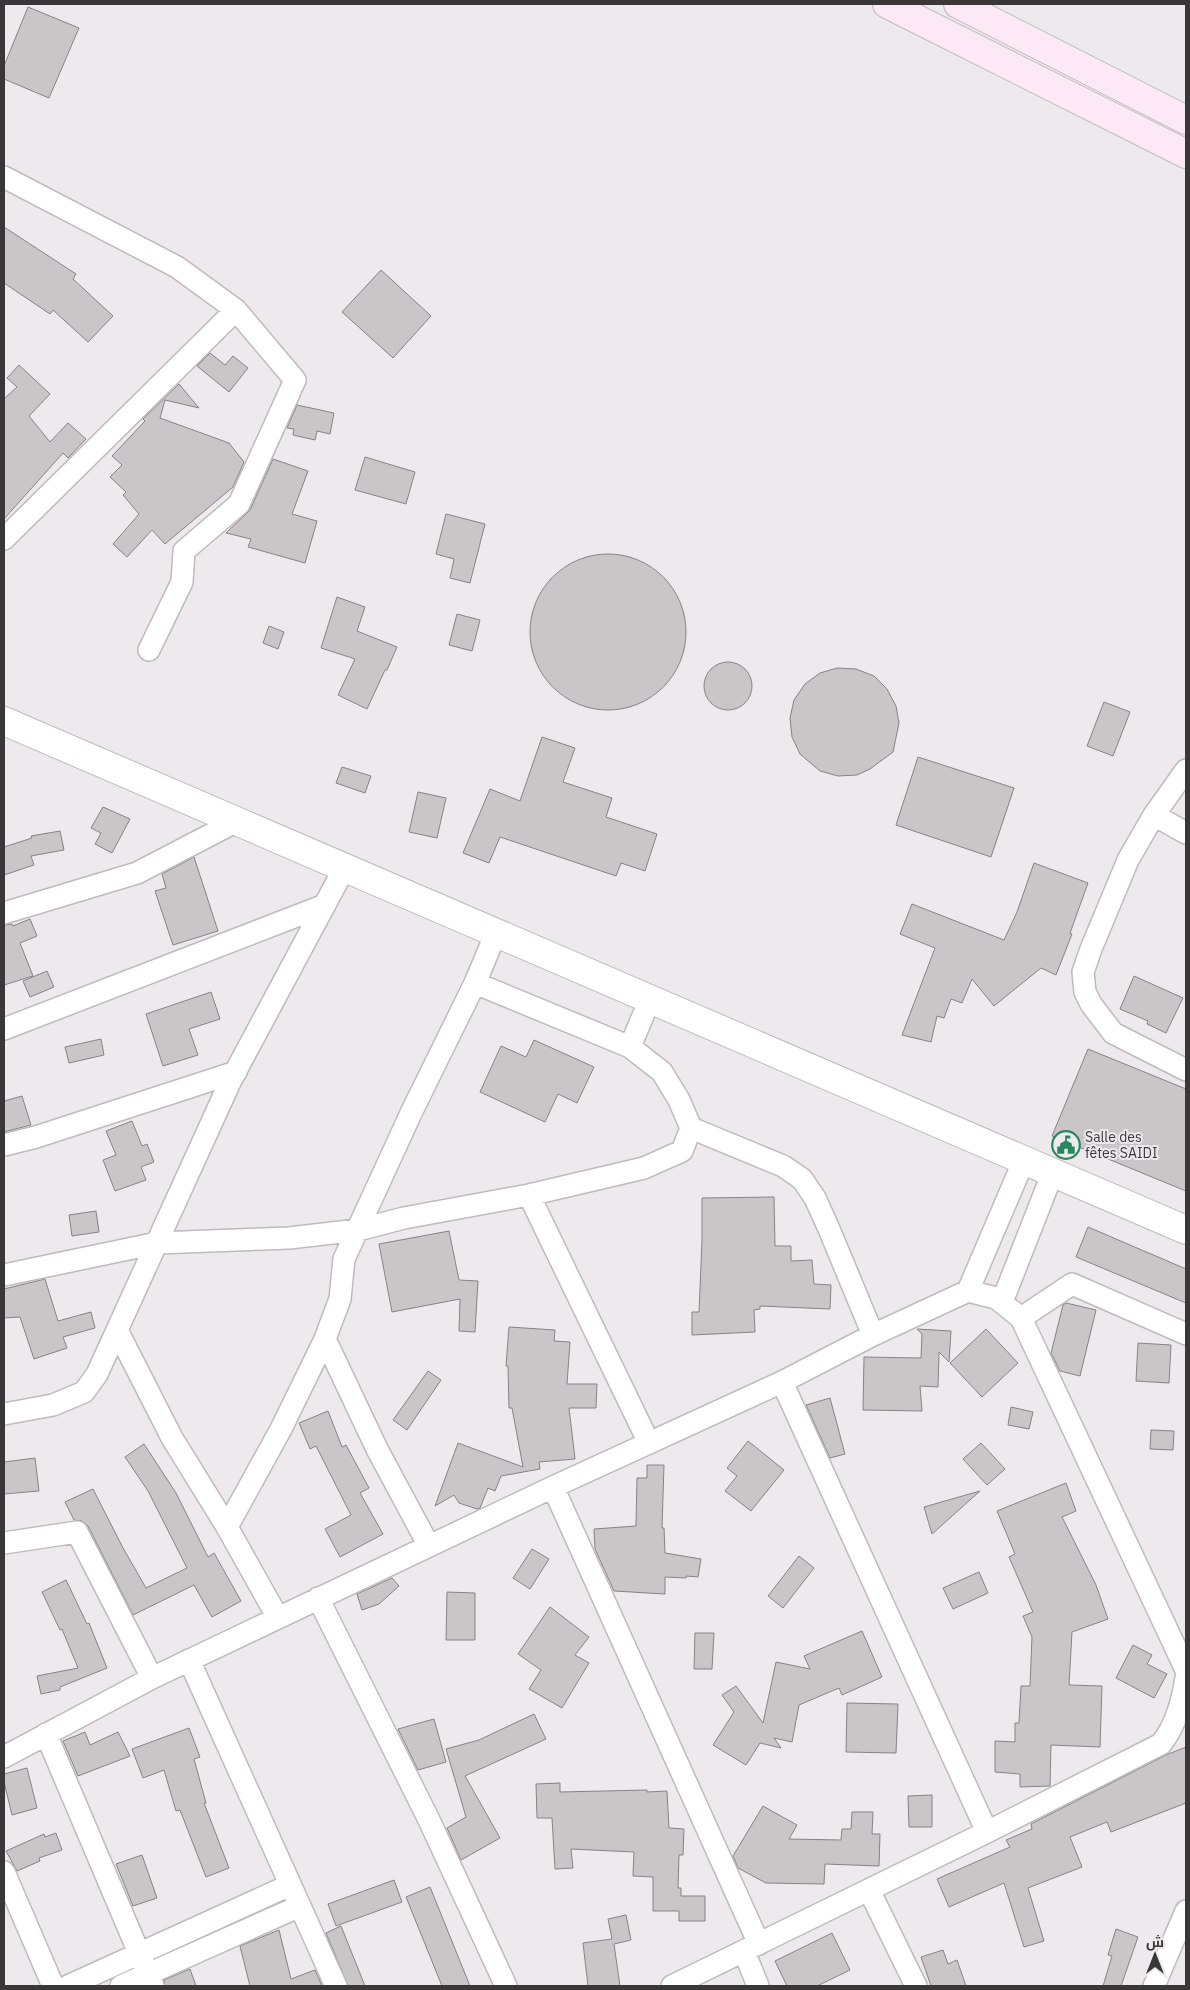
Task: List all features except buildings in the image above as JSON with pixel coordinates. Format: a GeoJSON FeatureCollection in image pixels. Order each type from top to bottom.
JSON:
{"type":"FeatureCollection","features":[{"type":"Feature","properties":{"kind":"main road"},"geometry":{"type":"LineString","coordinates":[[887,4],[1186,154]]}},
{"type":"Feature","properties":{"kind":"main road"},"geometry":{"type":"LineString","coordinates":[[958,4],[1186,120]]}},
{"type":"Feature","properties":{"kind":"street"},"geometry":{"type":"LineString","coordinates":[[4,177],[177,267],[236,310],[295,380],[239,504],[184,551],[182,582],[148,650]]}},
{"type":"Feature","properties":{"kind":"street"},"geometry":{"type":"LineString","coordinates":[[4,539],[236,310]]}},
{"type":"Feature","properties":{"kind":"street"},"geometry":{"type":"LineString","coordinates":[[4,721],[1186,1230]]}},
{"type":"Feature","properties":{"kind":"street"},"geometry":{"type":"LineString","coordinates":[[1186,770],[1154,816],[1128,860],[1083,972],[1085,992],[1091,1004],[1113,1033],[1186,1070]]}},
{"type":"Feature","properties":{"kind":"street"},"geometry":{"type":"LineString","coordinates":[[1154,816],[1186,833]]}},
{"type":"Feature","properties":{"kind":"street"},"geometry":{"type":"LineString","coordinates":[[4,913],[137,873],[237,821]]}},
{"type":"Feature","properties":{"kind":"street"},"geometry":{"type":"LineString","coordinates":[[4,1414],[53,1404],[84,1392],[97,1374],[236,1072],[345,867]]}},
{"type":"Feature","properties":{"kind":"street"},"geometry":{"type":"LineString","coordinates":[[4,1029],[325,905]]}},
{"type":"Feature","properties":{"kind":"street"},"geometry":{"type":"LineString","coordinates":[[227,1527],[281,1429],[325,1339],[340,1299],[344,1259],[412,1111],[475,983],[496,934]]}},
{"type":"Feature","properties":{"kind":"street"},"geometry":{"type":"LineString","coordinates":[[475,983],[630,1047],[662,1072],[679,1100],[691,1128],[783,1166],[802,1179],[815,1198],[830,1229],[873,1334]]}},
{"type":"Feature","properties":{"kind":"street"},"geometry":{"type":"LineString","coordinates":[[630,1047],[650,999]]}},
{"type":"Feature","properties":{"kind":"street"},"geometry":{"type":"LineString","coordinates":[[4,1145],[36,1137],[236,1072]]}},
{"type":"Feature","properties":{"kind":"street"},"geometry":{"type":"LineString","coordinates":[[4,1275],[157,1243],[289,1238],[358,1230],[404,1218],[529,1195],[644,1168],[682,1151],[691,1128]]}},
{"type":"Feature","properties":{"kind":"street"},"geometry":{"type":"LineString","coordinates":[[968,1291],[1024,1160]]}},
{"type":"Feature","properties":{"kind":"street"},"geometry":{"type":"LineString","coordinates":[[1002,1302],[1053,1172]]}},
{"type":"Feature","properties":{"kind":"street"},"geometry":{"type":"LineString","coordinates":[[529,1195],[649,1443]]}},
{"type":"Feature","properties":{"kind":"street"},"geometry":{"type":"LineString","coordinates":[[1021,1318],[1072,1284],[1186,1334]]}},
{"type":"Feature","properties":{"kind":"street"},"geometry":{"type":"LineString","coordinates":[[4,1757],[189,1660],[553,1487],[782,1382],[873,1334],[968,1291],[996,1298],[1021,1318],[1186,1670]]}},
{"type":"Feature","properties":{"kind":"street"},"geometry":{"type":"LineString","coordinates":[[117,1330],[172,1438],[227,1527],[278,1618]]}},
{"type":"Feature","properties":{"kind":"street"},"geometry":{"type":"LineString","coordinates":[[325,1339],[377,1449],[429,1546]]}},
{"type":"Feature","properties":{"kind":"street"},"geometry":{"type":"LineString","coordinates":[[782,1382],[987,1832]]}},
{"type":"Feature","properties":{"kind":"street"},"geometry":{"type":"LineString","coordinates":[[553,1487],[751,1948],[758,1986]]}},
{"type":"Feature","properties":{"kind":"street"},"geometry":{"type":"LineString","coordinates":[[4,1543],[77,1532],[152,1678]]}},
{"type":"Feature","properties":{"kind":"street"},"geometry":{"type":"LineString","coordinates":[[318,1598],[429,1820],[506,1986]]}},
{"type":"Feature","properties":{"kind":"street"},"geometry":{"type":"LineString","coordinates":[[189,1660],[336,1986]]}},
{"type":"Feature","properties":{"kind":"street"},"geometry":{"type":"LineString","coordinates":[[672,1986],[987,1832],[1161,1744],[1170,1732],[1183,1696],[1186,1678]]}},
{"type":"Feature","properties":{"kind":"street"},"geometry":{"type":"LineString","coordinates":[[46,1734],[150,1980]]}},
{"type":"Feature","properties":{"kind":"street"},"geometry":{"type":"LineString","coordinates":[[4,1872],[53,1986]]}},
{"type":"Feature","properties":{"kind":"street"},"geometry":{"type":"LineString","coordinates":[[68,1986],[290,1885]]}},
{"type":"Feature","properties":{"kind":"street"},"geometry":{"type":"LineString","coordinates":[[869,1890],[916,1986]]}},
{"type":"Feature","properties":{"kind":"street"},"geometry":{"type":"LineString","coordinates":[[121,1986],[150,1980],[300,1906]]}},
{"type":"Feature","properties":{"kind":"street"},"geometry":{"type":"LineString","coordinates":[[1158,1985],[1186,1911]]}},
{"type":"Feature","properties":{"kind":"place","name":"Salle des fêtes SAIDI"},"geometry":{"type":"Point","coordinates":[1066,1145]}}]}
